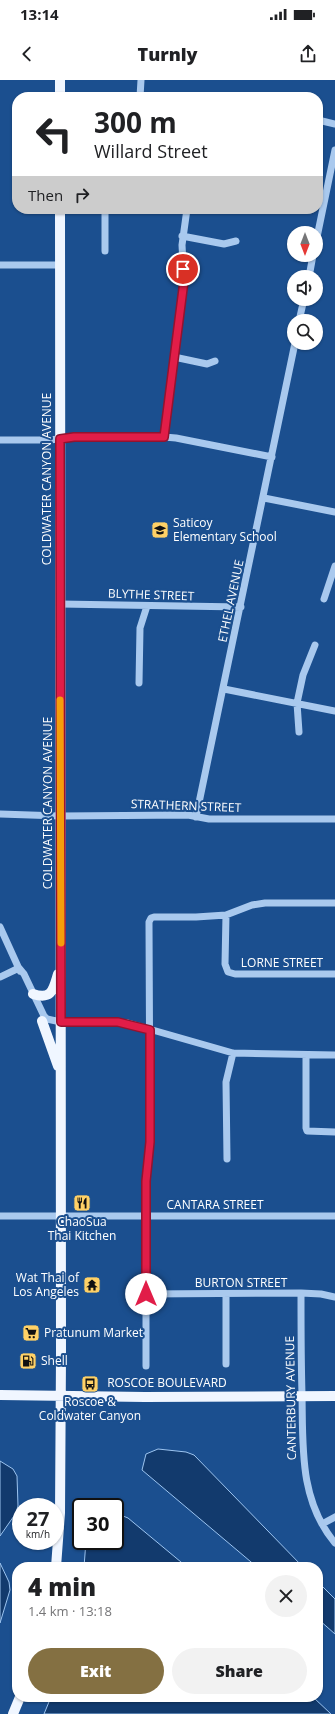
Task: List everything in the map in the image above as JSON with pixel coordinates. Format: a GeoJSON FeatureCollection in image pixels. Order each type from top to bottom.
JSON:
{"type":"FeatureCollection","features":[{"type":"Feature","properties":{"kind":"main road"},"geometry":{"type":"LineString","coordinates":[[60,80],[60,92]]}},
{"type":"Feature","properties":{"kind":"main road","name":"COLDWATER CANYON AVENUE"},"geometry":{"type":"LineString","coordinates":[[56,1562],[60,1513],[61,1396],[60,214]]}},
{"type":"Feature","properties":{"kind":"main road"},"geometry":{"type":"LineString","coordinates":[[33,994],[45,996],[53,990],[61,963]]}},
{"type":"Feature","properties":{"kind":"main road"},"geometry":{"type":"LineString","coordinates":[[42,1021],[60,1072]]}},
{"type":"Feature","properties":{"kind":"main road","name":"ROSCOE BOULEVARD"},"geometry":{"type":"LineString","coordinates":[[0,1396],[335,1396]]}},
{"type":"Feature","properties":{"kind":"main road"},"geometry":{"type":"LineString","coordinates":[[13,1714],[18,1702]]}},
{"type":"Feature","properties":{"kind":"street"},"geometry":{"type":"LineString","coordinates":[[140,92],[141,80]]}},
{"type":"Feature","properties":{"kind":"street"},"geometry":{"type":"LineString","coordinates":[[323,121],[335,124]]}},
{"type":"Feature","properties":{"kind":"street"},"geometry":{"type":"LineString","coordinates":[[323,208],[335,150]]}},
{"type":"Feature","properties":{"kind":"street"},"geometry":{"type":"LineString","coordinates":[[105,214],[106,251]]}},
{"type":"Feature","properties":{"kind":"street"},"geometry":{"type":"LineString","coordinates":[[164,437],[184,281],[182,236],[186,214]]}},
{"type":"Feature","properties":{"kind":"street"},"geometry":{"type":"LineString","coordinates":[[319,226],[322,214]]}},
{"type":"Feature","properties":{"kind":"street"},"geometry":{"type":"LineString","coordinates":[[182,236],[224,244],[236,241]]}},
{"type":"Feature","properties":{"kind":"street"},"geometry":{"type":"LineString","coordinates":[[0,265],[60,265]]}},
{"type":"Feature","properties":{"kind":"street","name":"ETHEL AVENUE"},"geometry":{"type":"LineString","coordinates":[[196,817],[264,498],[294,350]]}},
{"type":"Feature","properties":{"kind":"street"},"geometry":{"type":"LineString","coordinates":[[174,357],[207,364],[215,361]]}},
{"type":"Feature","properties":{"kind":"street"},"geometry":{"type":"LineString","coordinates":[[0,440],[60,439],[74,437],[164,437],[176,438],[272,457]]}},
{"type":"Feature","properties":{"kind":"street"},"geometry":{"type":"LineString","coordinates":[[264,498],[335,512]]}},
{"type":"Feature","properties":{"kind":"street"},"geometry":{"type":"LineString","coordinates":[[324,599],[335,566]]}},
{"type":"Feature","properties":{"kind":"street","name":"BLYTHE STREET"},"geometry":{"type":"LineString","coordinates":[[60,604],[241,607]]}},
{"type":"Feature","properties":{"kind":"street"},"geometry":{"type":"LineString","coordinates":[[139,684],[140,628],[147,606]]}},
{"type":"Feature","properties":{"kind":"street"},"geometry":{"type":"LineString","coordinates":[[299,732],[297,703],[303,675],[315,645]]}},
{"type":"Feature","properties":{"kind":"street"},"geometry":{"type":"LineString","coordinates":[[224,688],[335,711]]}},
{"type":"Feature","properties":{"kind":"street","name":"STRATHERN STREET"},"geometry":{"type":"LineString","coordinates":[[0,814],[60,816],[188,815],[209,819],[335,819]]}},
{"type":"Feature","properties":{"kind":"street"},"geometry":{"type":"LineString","coordinates":[[146,1366],[146,1181],[150,1142],[150,918],[226,915],[252,905],[265,903],[335,903]]}},
{"type":"Feature","properties":{"kind":"street","name":"LORNE STREET"},"geometry":{"type":"LineString","coordinates":[[226,915],[225,964],[228,972],[235,974],[335,974]]}},
{"type":"Feature","properties":{"kind":"street"},"geometry":{"type":"LineString","coordinates":[[0,927],[19,968],[24,974],[47,1019],[61,1022]]}},
{"type":"Feature","properties":{"kind":"street"},"geometry":{"type":"LineString","coordinates":[[0,977],[19,968]]}},
{"type":"Feature","properties":{"kind":"street"},"geometry":{"type":"LineString","coordinates":[[19,968],[20,975],[42,1021],[51,1024],[61,1022],[118,1022],[233,1053],[335,1055]]}},
{"type":"Feature","properties":{"kind":"street"},"geometry":{"type":"LineString","coordinates":[[227,1159],[226,1082],[233,1053]]}},
{"type":"Feature","properties":{"kind":"street"},"geometry":{"type":"LineString","coordinates":[[306,1055],[307,1131],[335,1132]]}},
{"type":"Feature","properties":{"kind":"street","name":"CANTARA STREET"},"geometry":{"type":"LineString","coordinates":[[0,1216],[335,1216]]}},
{"type":"Feature","properties":{"kind":"street","name":"BURTON STREET"},"geometry":{"type":"LineString","coordinates":[[146,1294],[301,1293],[321,1294],[335,1298]]}},
{"type":"Feature","properties":{"kind":"street","name":"CANTERBURY AVENUE"},"geometry":{"type":"LineString","coordinates":[[301,1293],[303,1460],[313,1501],[322,1524],[335,1543]]}},
{"type":"Feature","properties":{"kind":"street"},"geometry":{"type":"LineString","coordinates":[[226,1294],[226,1364]]}},
{"type":"Feature","properties":{"kind":"street"},"geometry":{"type":"LineString","coordinates":[[322,1524],[335,1517]]}},
{"type":"Feature","properties":{"kind":"water"},"geometry":{"type":"Polygon","coordinates":[[[158,1449],[186,1452],[194,1455],[298,1562],[251,1562],[142,1470],[146,1454],[158,1449]]]}},
{"type":"Feature","properties":{"kind":"water"},"geometry":{"type":"Polygon","coordinates":[[[0,1461],[13,1469],[17,1476],[18,1498],[12,1498],[12,1519],[0,1536],[0,1461]]]}},
{"type":"Feature","properties":{"kind":"water"},"geometry":{"type":"Polygon","coordinates":[[[124,1516],[128,1518],[181,1562],[84,1562],[85,1550],[124,1550],[124,1516]]]}},
{"type":"Feature","properties":{"kind":"water"},"geometry":{"type":"Polygon","coordinates":[[[0,1563],[9,1582],[10,1590],[0,1623],[0,1563]]]}},
{"type":"Feature","properties":{"kind":"water"},"geometry":{"type":"Polygon","coordinates":[[[323,1587],[335,1599],[335,1634],[323,1623],[323,1587]]]}},
{"type":"Feature","properties":{"kind":"water"},"geometry":{"type":"Polygon","coordinates":[[[49,1702],[318,1702],[331,1714],[44,1714],[49,1702]]]}},
{"type":"Feature","properties":{"kind":"slow traffic"},"geometry":{"type":"LineString","coordinates":[[60,700],[61,943]]}},
{"type":"Feature","properties":{"kind":"place","name":"Saticoy Elementary School"},"geometry":{"type":"Point","coordinates":[160,530]}},
{"type":"Feature","properties":{"kind":"place","name":"ChaoSua Thai Kitchen"},"geometry":{"type":"Point","coordinates":[82,1203]}},
{"type":"Feature","properties":{"kind":"place","name":"Wat Thai of Los Angeles"},"geometry":{"type":"Point","coordinates":[92,1285]}},
{"type":"Feature","properties":{"kind":"place","name":"Pratunum Market"},"geometry":{"type":"Point","coordinates":[31,1333]}},
{"type":"Feature","properties":{"kind":"place","name":"Shell"},"geometry":{"type":"Point","coordinates":[28,1361]}},
{"type":"Feature","properties":{"kind":"place","name":"Roscoe & Coldwater Canyon"},"geometry":{"type":"Point","coordinates":[90,1384]}},
{"type":"Feature","properties":{"kind":"route"},"geometry":{"type":"LineString","coordinates":[[146,1294],[146,1172],[150,1142],[150,1030],[128,1023],[118,1022],[61,1022],[60,439],[74,437],[164,437],[184,281],[183,269]]}}]}
